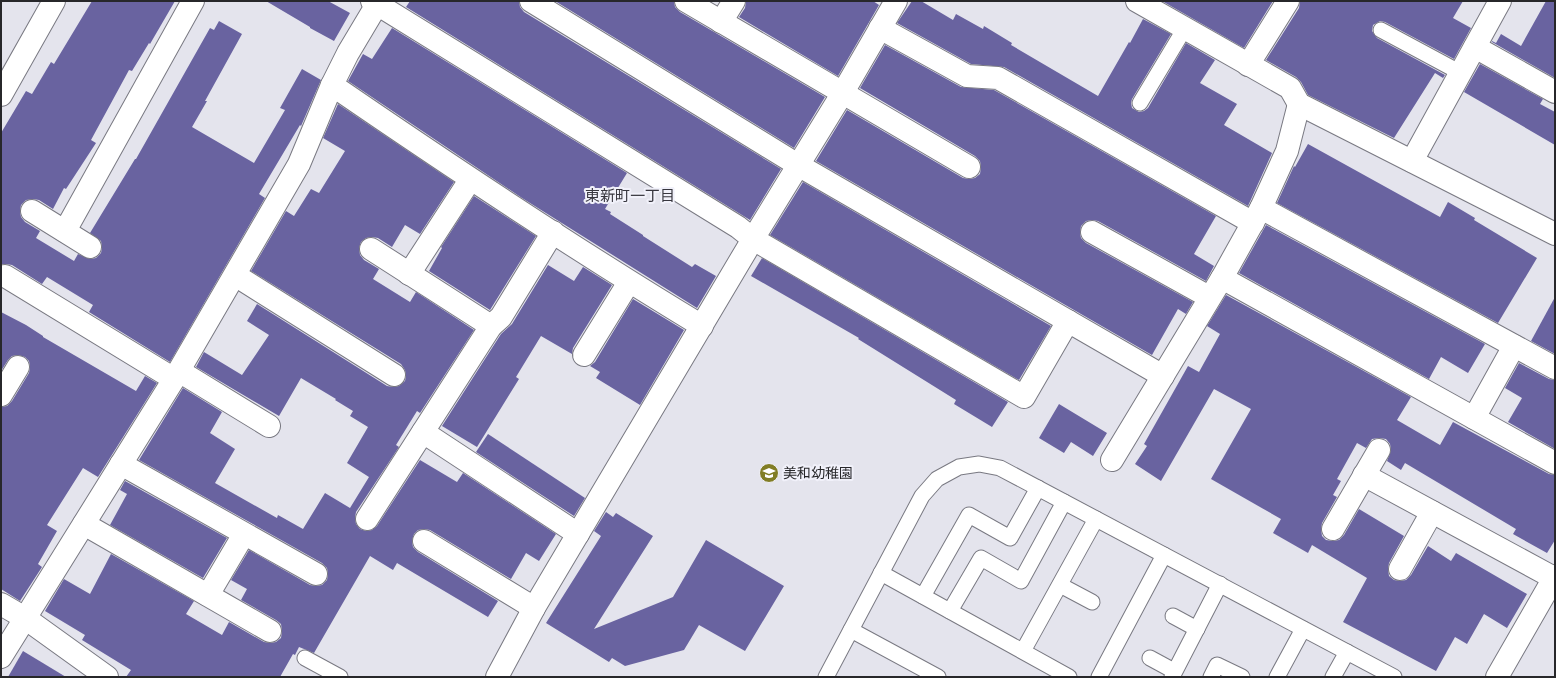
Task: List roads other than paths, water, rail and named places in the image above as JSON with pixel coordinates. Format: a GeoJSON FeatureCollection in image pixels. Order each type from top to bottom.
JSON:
{"type":"FeatureCollection","features":[{"type":"Feature","properties":{"kind":"street"},"geometry":{"type":"LineString","coordinates":[[4,83],[54,1]]}},
{"type":"Feature","properties":{"kind":"street"},"geometry":{"type":"LineString","coordinates":[[65,230],[193,1]]}},
{"type":"Feature","properties":{"kind":"street"},"geometry":{"type":"LineString","coordinates":[[531,1],[798,165],[1163,376]]}},
{"type":"Feature","properties":{"kind":"street"},"geometry":{"type":"LineString","coordinates":[[686,1],[842,94],[969,167]]}},
{"type":"Feature","properties":{"kind":"street"},"geometry":{"type":"LineString","coordinates":[[721,22],[734,1]]}},
{"type":"Feature","properties":{"kind":"street"},"geometry":{"type":"LineString","coordinates":[[497,677],[534,608],[753,239],[842,94],[896,1]]}},
{"type":"Feature","properties":{"kind":"street"},"geometry":{"type":"LineString","coordinates":[[1137,1],[1164,7],[1185,28],[1290,88],[1298,104],[1555,234]]}},
{"type":"Feature","properties":{"kind":"street"},"geometry":{"type":"LineString","coordinates":[[1248,65],[1288,1]]}},
{"type":"Feature","properties":{"kind":"street"},"geometry":{"type":"LineString","coordinates":[[1412,161],[1500,1]]}},
{"type":"Feature","properties":{"kind":"street"},"geometry":{"type":"LineString","coordinates":[[1,658],[176,375],[235,276],[299,164],[332,84],[376,2],[738,227],[753,239],[1024,397],[1068,321]]}},
{"type":"Feature","properties":{"kind":"street"},"geometry":{"type":"LineString","coordinates":[[880,28],[967,76],[998,78],[1257,215],[1555,368]]}},
{"type":"Feature","properties":{"kind":"street"},"geometry":{"type":"LineString","coordinates":[[1475,47],[1555,92]]}},
{"type":"Feature","properties":{"kind":"street"},"geometry":{"type":"LineString","coordinates":[[332,84],[470,180],[629,282],[702,326]]}},
{"type":"Feature","properties":{"kind":"street"},"geometry":{"type":"LineString","coordinates":[[1112,460],[1209,297],[1222,278],[1257,215],[1287,152],[1298,104]]}},
{"type":"Feature","properties":{"kind":"street"},"geometry":{"type":"LineString","coordinates":[[409,274],[470,180]]}},
{"type":"Feature","properties":{"kind":"street"},"geometry":{"type":"LineString","coordinates":[[32,211],[65,230],[90,247]]}},
{"type":"Feature","properties":{"kind":"street"},"geometry":{"type":"LineString","coordinates":[[367,519],[491,326],[500,317],[553,232]]}},
{"type":"Feature","properties":{"kind":"street"},"geometry":{"type":"LineString","coordinates":[[1092,232],[1209,297]]}},
{"type":"Feature","properties":{"kind":"street"},"geometry":{"type":"LineString","coordinates":[[371,248],[491,326]]}},
{"type":"Feature","properties":{"kind":"street"},"geometry":{"type":"LineString","coordinates":[[5,276],[176,375],[269,426]]}},
{"type":"Feature","properties":{"kind":"street"},"geometry":{"type":"LineString","coordinates":[[235,276],[394,375]]}},
{"type":"Feature","properties":{"kind":"street"},"geometry":{"type":"LineString","coordinates":[[1222,278],[1555,464]]}},
{"type":"Feature","properties":{"kind":"street"},"geometry":{"type":"LineString","coordinates":[[584,355],[629,282]]}},
{"type":"Feature","properties":{"kind":"street"},"geometry":{"type":"LineString","coordinates":[[1474,418],[1514,346]]}},
{"type":"Feature","properties":{"kind":"street"},"geometry":{"type":"LineString","coordinates":[[1,395],[18,367]]}},
{"type":"Feature","properties":{"kind":"street"},"geometry":{"type":"LineString","coordinates":[[423,432],[578,534]]}},
{"type":"Feature","properties":{"kind":"street"},"geometry":{"type":"LineString","coordinates":[[1333,529],[1379,450]]}},
{"type":"Feature","properties":{"kind":"street"},"geometry":{"type":"LineString","coordinates":[[121,464],[316,574]]}},
{"type":"Feature","properties":{"kind":"street"},"geometry":{"type":"LineString","coordinates":[[1364,475],[1554,577],[1497,677]]}},
{"type":"Feature","properties":{"kind":"street"},"geometry":{"type":"LineString","coordinates":[[1400,570],[1432,512]]}},
{"type":"Feature","properties":{"kind":"street"},"geometry":{"type":"LineString","coordinates":[[84,524],[270,631]]}},
{"type":"Feature","properties":{"kind":"street"},"geometry":{"type":"LineString","coordinates":[[208,596],[244,534]]}},
{"type":"Feature","properties":{"kind":"street"},"geometry":{"type":"LineString","coordinates":[[424,541],[534,608]]}},
{"type":"Feature","properties":{"kind":"street"},"geometry":{"type":"LineString","coordinates":[[1,604],[25,618],[107,677]]}},
{"type":"Feature","properties":{"kind":"lane"},"geometry":{"type":"LineString","coordinates":[[1140,103],[1185,28]]}},
{"type":"Feature","properties":{"kind":"lane"},"geometry":{"type":"LineString","coordinates":[[1381,30],[1461,73]]}},
{"type":"Feature","properties":{"kind":"lane"},"geometry":{"type":"LineString","coordinates":[[826,677],[922,496],[937,479],[959,467],[979,464],[1000,468],[1220,584],[1347,652],[1368,671],[1394,677]]}},
{"type":"Feature","properties":{"kind":"lane"},"geometry":{"type":"LineString","coordinates":[[923,596],[969,515],[1010,538],[1038,488]]}},
{"type":"Feature","properties":{"kind":"lane"},"geometry":{"type":"LineString","coordinates":[[950,611],[981,558],[1021,581],[1064,502]]}},
{"type":"Feature","properties":{"kind":"lane"},"geometry":{"type":"LineString","coordinates":[[1023,652],[1096,519]]}},
{"type":"Feature","properties":{"kind":"lane"},"geometry":{"type":"LineString","coordinates":[[1099,677],[1164,555]]}},
{"type":"Feature","properties":{"kind":"lane"},"geometry":{"type":"LineString","coordinates":[[882,573],[1069,677]]}},
{"type":"Feature","properties":{"kind":"lane"},"geometry":{"type":"LineString","coordinates":[[1150,658],[1173,674],[1220,584]]}},
{"type":"Feature","properties":{"kind":"lane"},"geometry":{"type":"LineString","coordinates":[[1060,585],[1092,602]]}},
{"type":"Feature","properties":{"kind":"lane"},"geometry":{"type":"LineString","coordinates":[[1173,616],[1197,629]]}},
{"type":"Feature","properties":{"kind":"lane"},"geometry":{"type":"LineString","coordinates":[[1277,677],[1303,629]]}},
{"type":"Feature","properties":{"kind":"lane"},"geometry":{"type":"LineString","coordinates":[[851,630],[938,677]]}},
{"type":"Feature","properties":{"kind":"lane"},"geometry":{"type":"LineString","coordinates":[[1333,677],[1347,652]]}},
{"type":"Feature","properties":{"kind":"lane"},"geometry":{"type":"LineString","coordinates":[[305,658],[340,677]]}},
{"type":"Feature","properties":{"kind":"lane"},"geometry":{"type":"LineString","coordinates":[[1211,677],[1218,665],[1242,677]]}},
{"type":"Feature","properties":{"kind":"place","name":"美和幼稚園"},"geometry":{"type":"Point","coordinates":[769,473]}},
{"type":"Feature","properties":{"kind":"district","name":"東新町一丁目"},"geometry":{"type":"Point","coordinates":[630,196]}}]}
